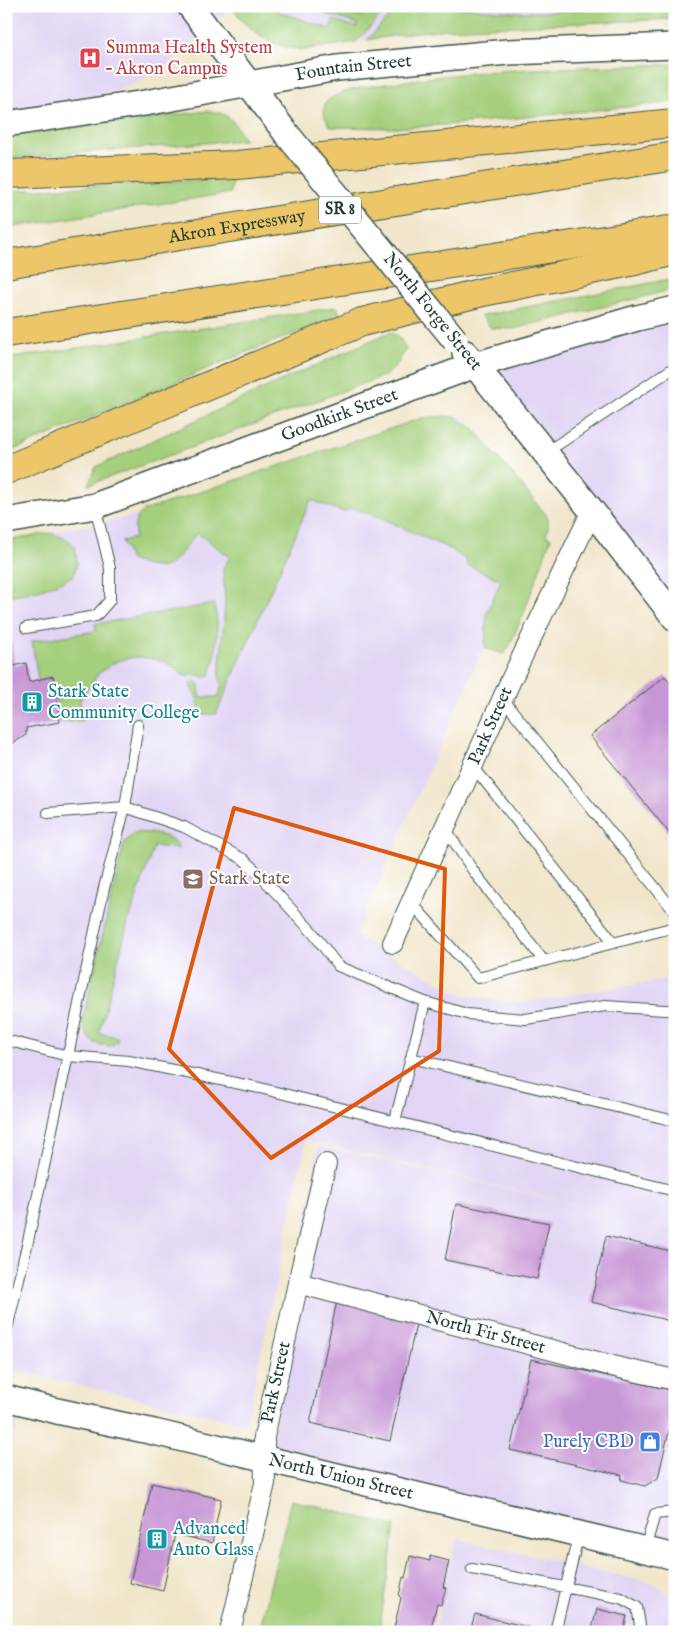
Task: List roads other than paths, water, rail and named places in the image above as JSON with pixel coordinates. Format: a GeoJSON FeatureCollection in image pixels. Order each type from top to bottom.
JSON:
{"type":"FeatureCollection","features":[{"type":"Feature","properties":{"kind":"highway"},"geometry":{"type":"LineString","coordinates":[[6,174],[237,166],[675,123]]}},
{"type":"Feature","properties":{"kind":"highway","name":"Akron Expressway"},"geometry":{"type":"LineString","coordinates":[[6,264],[675,156]]}},
{"type":"Feature","properties":{"kind":"highway"},"geometry":{"type":"LineString","coordinates":[[6,332],[675,229]]}},
{"type":"Feature","properties":{"kind":"highway"},"geometry":{"type":"LineString","coordinates":[[6,470],[362,322],[483,292],[675,251]]}},
{"type":"Feature","properties":{"kind":"street","name":"North Forge Street"},"geometry":{"type":"LineString","coordinates":[[190,6],[286,133],[455,340],[674,614]]}},
{"type":"Feature","properties":{"kind":"street","name":"Fountain Street"},"geometry":{"type":"LineString","coordinates":[[6,124],[146,103],[337,68],[508,52],[675,46]]}},
{"type":"Feature","properties":{"kind":"street","name":"Goodkirk Street"},"geometry":{"type":"LineString","coordinates":[[6,521],[95,506],[475,365],[637,318],[675,309]]}},
{"type":"Feature","properties":{"kind":"street","name":"Park Street"},"geometry":{"type":"LineString","coordinates":[[393,943],[502,698],[592,511]]}},
{"type":"Feature","properties":{"kind":"street","name":"Park Street"},"geometry":{"type":"LineString","coordinates":[[230,1632],[265,1483],[264,1438],[326,1164]]}},
{"type":"Feature","properties":{"kind":"street","name":"North Fir Street"},"geometry":{"type":"LineString","coordinates":[[298,1283],[620,1368],[675,1380]]}},
{"type":"Feature","properties":{"kind":"street","name":"North Union Street"},"geometry":{"type":"LineString","coordinates":[[6,1398],[57,1412],[154,1432],[675,1557]]}},
{"type":"Feature","properties":{"kind":"lane"},"geometry":{"type":"LineString","coordinates":[[545,453],[675,367]]}},
{"type":"Feature","properties":{"kind":"lane"},"geometry":{"type":"LineString","coordinates":[[26,628],[96,616],[110,600],[110,568],[95,506]]}},
{"type":"Feature","properties":{"kind":"lane"},"geometry":{"type":"LineString","coordinates":[[502,698],[675,912]]}},
{"type":"Feature","properties":{"kind":"lane"},"geometry":{"type":"LineString","coordinates":[[6,1333],[28,1242],[104,888],[125,807],[138,725]]}},
{"type":"Feature","properties":{"kind":"lane"},"geometry":{"type":"LineString","coordinates":[[472,765],[614,943]]}},
{"type":"Feature","properties":{"kind":"lane"},"geometry":{"type":"LineString","coordinates":[[48,813],[125,807],[184,827],[243,859],[258,873],[338,966],[425,1002],[467,1014],[526,1019],[605,1006],[669,1010],[675,1016]]}},
{"type":"Feature","properties":{"kind":"lane"},"geometry":{"type":"LineString","coordinates":[[444,827],[474,872],[544,961]]}},
{"type":"Feature","properties":{"kind":"lane"},"geometry":{"type":"LineString","coordinates":[[411,902],[478,978],[675,927]]}},
{"type":"Feature","properties":{"kind":"lane"},"geometry":{"type":"LineString","coordinates":[[395,1121],[425,1002]]}},
{"type":"Feature","properties":{"kind":"lane"},"geometry":{"type":"LineString","coordinates":[[6,1040],[68,1056],[129,1061],[260,1088],[675,1191]]}},
{"type":"Feature","properties":{"kind":"lane"},"geometry":{"type":"LineString","coordinates":[[411,1058],[675,1120]]}},
{"type":"Feature","properties":{"kind":"lane"},"geometry":{"type":"LineString","coordinates":[[644,1549],[655,1514],[675,1512]]}},
{"type":"Feature","properties":{"kind":"lane"},"geometry":{"type":"LineString","coordinates":[[568,1632],[556,1630],[579,1533]]}},
{"type":"Feature","properties":{"kind":"lane"},"geometry":{"type":"LineString","coordinates":[[472,1569],[620,1598],[637,1607],[640,1625],[638,1632]]}},
{"type":"Feature","properties":{"kind":"place","name":"Summa Health System – Akron Campus"},"geometry":{"type":"Point","coordinates":[90,58]}},
{"type":"Feature","properties":{"kind":"place","name":"Stark State Community College"},"geometry":{"type":"Point","coordinates":[32,702]}},
{"type":"Feature","properties":{"kind":"place","name":"Stark State"},"geometry":{"type":"Point","coordinates":[193,879]}},
{"type":"Feature","properties":{"kind":"place","name":"Purely CBD"},"geometry":{"type":"Point","coordinates":[650,1442]}},
{"type":"Feature","properties":{"kind":"place","name":"Advanced Auto Glass"},"geometry":{"type":"Point","coordinates":[157,1539]}}]}
